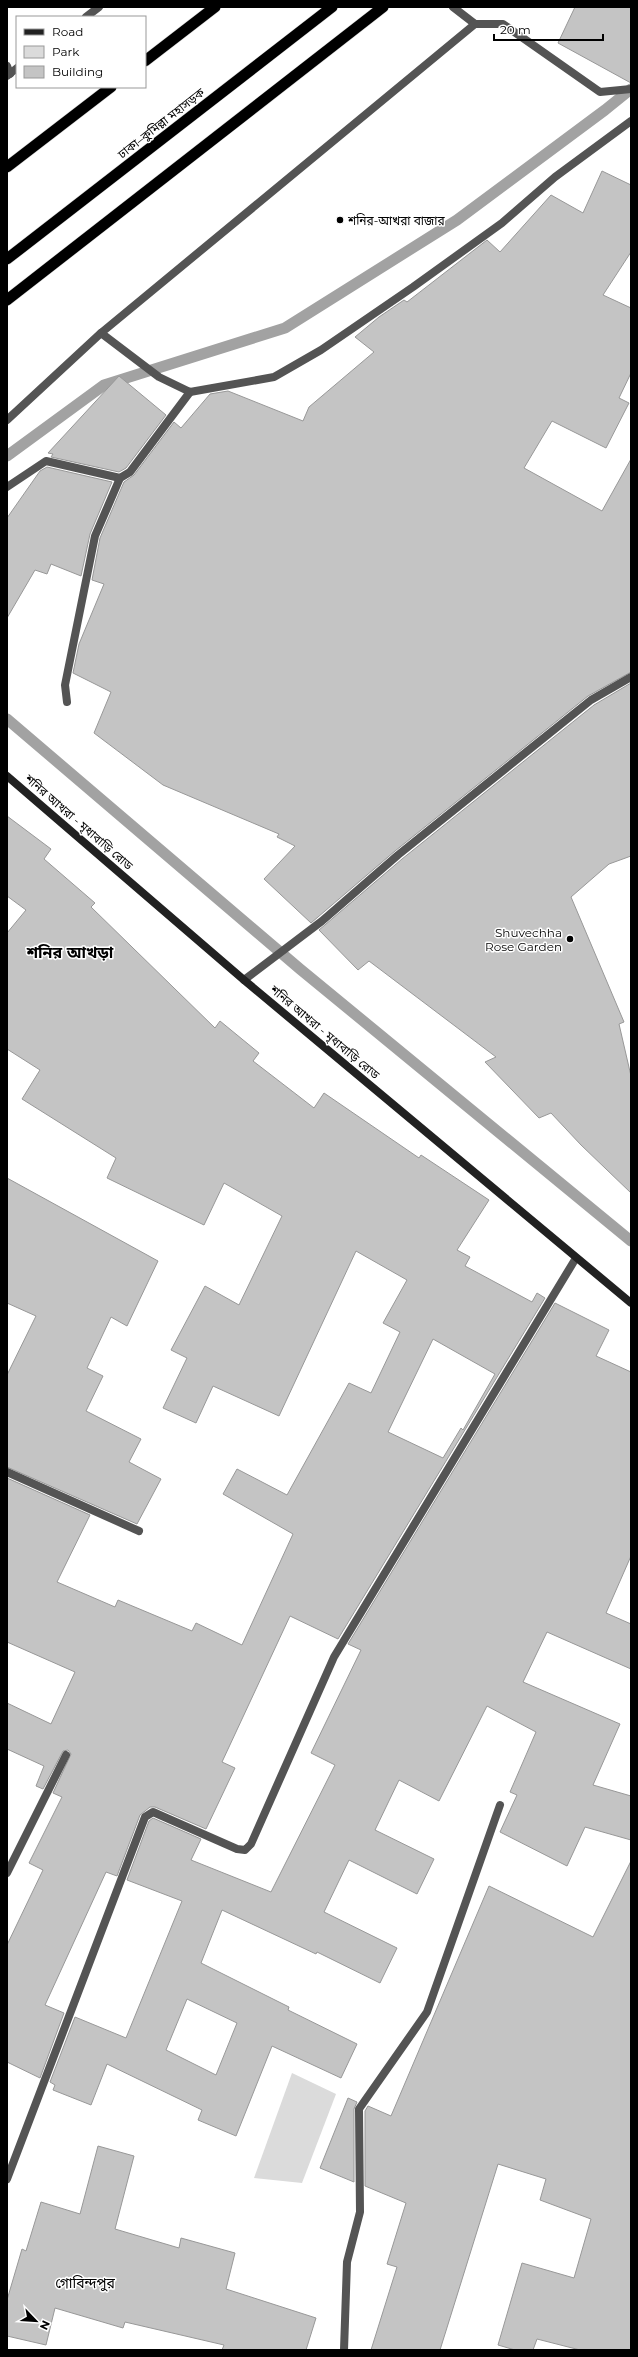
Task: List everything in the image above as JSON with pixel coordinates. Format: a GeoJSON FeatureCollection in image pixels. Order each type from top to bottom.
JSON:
{"type":"FeatureCollection","features":[{"type":"Feature","properties":{"kind":"highway"},"geometry":{"type":"LineString","coordinates":[[146,60],[215,7]]}},
{"type":"Feature","properties":{"kind":"highway","name":"ঢাকা–কুমিল্লা মহাসড়ক"},"geometry":{"type":"LineString","coordinates":[[7,259],[332,7]]}},
{"type":"Feature","properties":{"kind":"highway"},"geometry":{"type":"LineString","coordinates":[[7,300],[383,7]]}},
{"type":"Feature","properties":{"kind":"highway"},"geometry":{"type":"LineString","coordinates":[[7,167],[110,88]]}},
{"type":"Feature","properties":{"kind":"main road","name":"শনির আখরা - মৃধাবাড়ি রোড"},"geometry":{"type":"LineString","coordinates":[[7,776],[244,980],[576,1258],[631,1302]]}},
{"type":"Feature","properties":{"kind":"street"},"geometry":{"type":"LineString","coordinates":[[87,16],[99,7]]}},
{"type":"Feature","properties":{"kind":"street"},"geometry":{"type":"LineString","coordinates":[[453,7],[474,24],[503,24],[600,92],[631,89]]}},
{"type":"Feature","properties":{"kind":"street"},"geometry":{"type":"LineString","coordinates":[[7,420],[101,333],[474,24]]}},
{"type":"Feature","properties":{"kind":"street"},"geometry":{"type":"LineString","coordinates":[[7,66],[8,75]]}},
{"type":"Feature","properties":{"kind":"street"},"geometry":{"type":"LineString","coordinates":[[8,75],[16,69]]}},
{"type":"Feature","properties":{"kind":"street"},"geometry":{"type":"LineString","coordinates":[[101,333],[159,377],[190,392],[274,377],[321,350],[502,223],[554,177],[631,121]]}},
{"type":"Feature","properties":{"kind":"street"},"geometry":{"type":"LineString","coordinates":[[67,702],[65,684],[95,536],[120,478],[130,472],[190,392]]}},
{"type":"Feature","properties":{"kind":"street"},"geometry":{"type":"LineString","coordinates":[[7,487],[46,461],[120,478]]}},
{"type":"Feature","properties":{"kind":"street"},"geometry":{"type":"LineString","coordinates":[[244,980],[322,921],[398,855],[585,704],[631,677]]}},
{"type":"Feature","properties":{"kind":"street"},"geometry":{"type":"LineString","coordinates":[[7,2179],[145,1817],[153,1812],[237,1848],[245,1850],[251,1844],[334,1657],[576,1258]]}},
{"type":"Feature","properties":{"kind":"street"},"geometry":{"type":"LineString","coordinates":[[7,1472],[139,1531]]}},
{"type":"Feature","properties":{"kind":"street"},"geometry":{"type":"LineString","coordinates":[[7,1873],[66,1754]]}},
{"type":"Feature","properties":{"kind":"street"},"geometry":{"type":"LineString","coordinates":[[344,2350],[347,2262],[360,2212],[360,2109],[427,2012],[500,1805]]}},
{"type":"Feature","properties":{"kind":"green space"},"geometry":{"type":"Polygon","coordinates":[[[292,2073],[336,2094],[302,2183],[254,2178],[292,2073]]]}},
{"type":"Feature","properties":{"kind":"building"},"geometry":{"type":"Polygon","coordinates":[[[575,7],[631,7],[631,83],[558,43],[575,7]]]}},
{"type":"Feature","properties":{"kind":"building"},"geometry":{"type":"Polygon","coordinates":[[[602,171],[631,185],[631,252],[603,295],[631,308],[631,373],[619,398],[629,403],[606,448],[552,421],[524,468],[602,511],[631,459],[631,672],[588,696],[395,851],[311,923],[264,879],[295,846],[277,837],[279,834],[163,785],[94,733],[111,692],[73,673],[79,644],[104,584],[92,580],[100,538],[124,482],[134,475],[174,422],[181,428],[210,394],[228,391],[303,421],[309,407],[374,352],[355,337],[379,317],[404,300],[407,302],[487,240],[500,252],[551,195],[583,213],[602,171]]]}},
{"type":"Feature","properties":{"kind":"building"},"geometry":{"type":"Polygon","coordinates":[[[119,376],[166,415],[126,468],[119,472],[51,457],[53,454],[48,453],[119,376]]]}},
{"type":"Feature","properties":{"kind":"building"},"geometry":{"type":"Polygon","coordinates":[[[47,467],[112,482],[90,534],[81,576],[51,564],[47,574],[35,570],[7,618],[7,518],[40,471],[47,467]]]}},
{"type":"Feature","properties":{"kind":"building"},"geometry":{"type":"Polygon","coordinates":[[[631,683],[631,856],[609,864],[571,897],[624,1022],[619,1024],[631,1076],[631,1193],[581,1145],[551,1113],[539,1118],[485,1062],[496,1057],[369,961],[358,970],[319,930],[402,859],[594,705],[631,683]]]}},
{"type":"Feature","properties":{"kind":"building"},"geometry":{"type":"Polygon","coordinates":[[[7,816],[51,849],[44,859],[95,903],[91,907],[215,1028],[220,1021],[259,1053],[253,1061],[314,1108],[324,1093],[419,1158],[421,1155],[489,1200],[457,1250],[470,1257],[465,1266],[532,1302],[537,1293],[545,1298],[338,1639],[290,1616],[222,1762],[235,1768],[206,1829],[155,1807],[150,1807],[140,1815],[117,1876],[106,1872],[45,2005],[64,2013],[40,2078],[7,2062],[7,1945],[43,1870],[29,1863],[62,1797],[53,1793],[71,1754],[68,1750],[63,1751],[43,1789],[36,1786],[44,1766],[7,1749],[7,1703],[51,1724],[75,1672],[7,1642],[7,1478],[90,1515],[57,1582],[115,1607],[118,1600],[192,1631],[196,1623],[242,1645],[293,1534],[223,1494],[237,1469],[287,1495],[349,1383],[371,1393],[400,1332],[383,1323],[407,1280],[356,1251],[279,1416],[213,1386],[196,1423],[163,1408],[187,1358],[171,1350],[205,1286],[239,1305],[282,1216],[224,1183],[204,1225],[107,1178],[116,1158],[22,1099],[40,1070],[7,1049],[7,933],[26,910],[7,896],[7,816]],[[433,1339],[388,1432],[443,1458],[461,1428],[463,1430],[495,1374],[433,1339]]]}},
{"type":"Feature","properties":{"kind":"building"},"geometry":{"type":"Polygon","coordinates":[[[7,1178],[158,1261],[127,1326],[111,1317],[87,1368],[103,1376],[86,1411],[141,1439],[129,1462],[161,1479],[137,1524],[7,1467],[7,1375],[36,1316],[7,1303],[7,1178]]]}},
{"type":"Feature","properties":{"kind":"building"},"geometry":{"type":"Polygon","coordinates":[[[555,1303],[609,1330],[596,1356],[631,1372],[631,1556],[606,1613],[631,1624],[631,1669],[547,1632],[523,1682],[620,1724],[593,1785],[631,1796],[631,1840],[585,1827],[567,1866],[500,1832],[517,1795],[510,1792],[536,1732],[487,1706],[439,1801],[399,1780],[375,1830],[434,1859],[417,1894],[349,1860],[324,1912],[397,1948],[380,1983],[317,1952],[316,1954],[222,1910],[201,1963],[289,2007],[288,2010],[357,2044],[341,2078],[272,2046],[236,2136],[198,2120],[202,2110],[107,2064],[91,2105],[53,2090],[55,2085],[50,2082],[75,2017],[126,2038],[182,1901],[127,1880],[149,1821],[153,1818],[201,1839],[191,1860],[271,1892],[335,1765],[311,1753],[361,1650],[348,1644],[555,1303]],[[187,1999],[166,2050],[216,2075],[237,2023],[187,1999]]]}},
{"type":"Feature","properties":{"kind":"building"},"geometry":{"type":"Polygon","coordinates":[[[631,1861],[631,2350],[580,2350],[537,2339],[533,2350],[515,2350],[498,2345],[522,2263],[574,2278],[591,2219],[540,2200],[546,2179],[498,2164],[440,2350],[371,2350],[397,2267],[387,2264],[406,2203],[365,2186],[365,2111],[368,2106],[391,2116],[489,1886],[593,1937],[631,1861]]]}},
{"type":"Feature","properties":{"kind":"building"},"geometry":{"type":"Polygon","coordinates":[[[348,2098],[357,2102],[354,2109],[354,2182],[320,2168],[348,2098]]]}},
{"type":"Feature","properties":{"kind":"building"},"geometry":{"type":"Polygon","coordinates":[[[98,2146],[134,2156],[115,2229],[179,2248],[181,2238],[235,2253],[226,2289],[316,2318],[306,2350],[222,2350],[224,2345],[125,2322],[123,2328],[55,2308],[46,2345],[7,2336],[7,2300],[22,2249],[26,2251],[41,2202],[80,2214],[98,2146]]]}},
{"type":"Feature","properties":{"kind":"waterway"},"geometry":{"type":"LineString","coordinates":[[7,456],[104,385],[285,328],[457,220],[631,89]]}},
{"type":"Feature","properties":{"kind":"waterway"},"geometry":{"type":"LineString","coordinates":[[7,719],[300,969],[631,1241]]}},
{"type":"Feature","properties":{"kind":"place","name":"শনির-আখরা বাজার"},"geometry":{"type":"Point","coordinates":[340,220]}},
{"type":"Feature","properties":{"kind":"place","name":"Shuvechha Rose Garden"},"geometry":{"type":"Point","coordinates":[570,939]}},
{"type":"Feature","properties":{"kind":"district","name":"শনির আখড়া"},"geometry":{"type":"Point","coordinates":[70,952]}},
{"type":"Feature","properties":{"kind":"district","name":"গোবিন্দপুর"},"geometry":{"type":"Point","coordinates":[85,2283]}}]}
